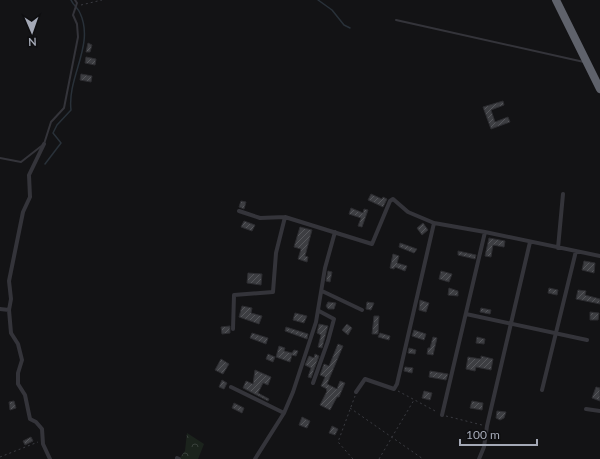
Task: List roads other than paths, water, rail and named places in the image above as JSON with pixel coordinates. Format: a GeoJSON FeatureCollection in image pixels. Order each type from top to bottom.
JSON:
{"type":"FeatureCollection","features":[{"type":"Feature","properties":{"kind":"highway"},"geometry":{"type":"LineString","coordinates":[[556,0],[600,88]]}},
{"type":"Feature","properties":{"kind":"street"},"geometry":{"type":"LineString","coordinates":[[44,144],[29,175],[30,197],[22,212],[9,281],[11,299],[9,310],[11,333],[18,344],[22,360],[18,373],[18,384],[25,395],[30,419],[42,428],[43,444],[50,459]]}},
{"type":"Feature","properties":{"kind":"street"},"geometry":{"type":"LineString","coordinates":[[558,248],[563,194]]}},
{"type":"Feature","properties":{"kind":"street"},"geometry":{"type":"LineString","coordinates":[[239,211],[260,218],[285,217],[372,244],[390,201],[394,199],[408,212],[434,223],[600,256]]}},
{"type":"Feature","properties":{"kind":"street"},"geometry":{"type":"LineString","coordinates":[[233,329],[234,295],[273,292],[276,253],[285,217]]}},
{"type":"Feature","properties":{"kind":"street"},"geometry":{"type":"LineString","coordinates":[[356,392],[365,380],[394,389],[397,384],[434,223]]}},
{"type":"Feature","properties":{"kind":"street"},"geometry":{"type":"LineString","coordinates":[[256,459],[284,413],[296,385],[319,311],[325,268],[335,232]]}},
{"type":"Feature","properties":{"kind":"street"},"geometry":{"type":"LineString","coordinates":[[442,415],[485,232]]}},
{"type":"Feature","properties":{"kind":"street"},"geometry":{"type":"LineString","coordinates":[[478,459],[484,447],[530,242]]}},
{"type":"Feature","properties":{"kind":"street"},"geometry":{"type":"LineString","coordinates":[[542,390],[576,251]]}},
{"type":"Feature","properties":{"kind":"street"},"geometry":{"type":"LineString","coordinates":[[322,291],[362,310]]}},
{"type":"Feature","properties":{"kind":"street"},"geometry":{"type":"LineString","coordinates":[[0,309],[9,310]]}},
{"type":"Feature","properties":{"kind":"street"},"geometry":{"type":"LineString","coordinates":[[313,383],[334,319],[319,311]]}},
{"type":"Feature","properties":{"kind":"street"},"geometry":{"type":"LineString","coordinates":[[466,314],[587,340]]}},
{"type":"Feature","properties":{"kind":"street"},"geometry":{"type":"LineString","coordinates":[[231,387],[284,413]]}},
{"type":"Feature","properties":{"kind":"street"},"geometry":{"type":"LineString","coordinates":[[586,409],[600,411]]}},
{"type":"Feature","properties":{"kind":"lane"},"geometry":{"type":"LineString","coordinates":[[0,158],[21,162],[44,144],[51,122],[64,108],[78,37],[77,24],[73,14],[77,3],[75,0]]}},
{"type":"Feature","properties":{"kind":"lane"},"geometry":{"type":"LineString","coordinates":[[396,20],[587,63]]}},
{"type":"Feature","properties":{"kind":"waterway"},"geometry":{"type":"LineString","coordinates":[[45,164],[61,143],[53,133],[57,125],[71,110],[73,85],[83,49],[84,25],[79,11],[71,0]]}},
{"type":"Feature","properties":{"kind":"waterway"},"geometry":{"type":"LineString","coordinates":[[318,0],[332,10],[344,25],[350,28]]}}]}
